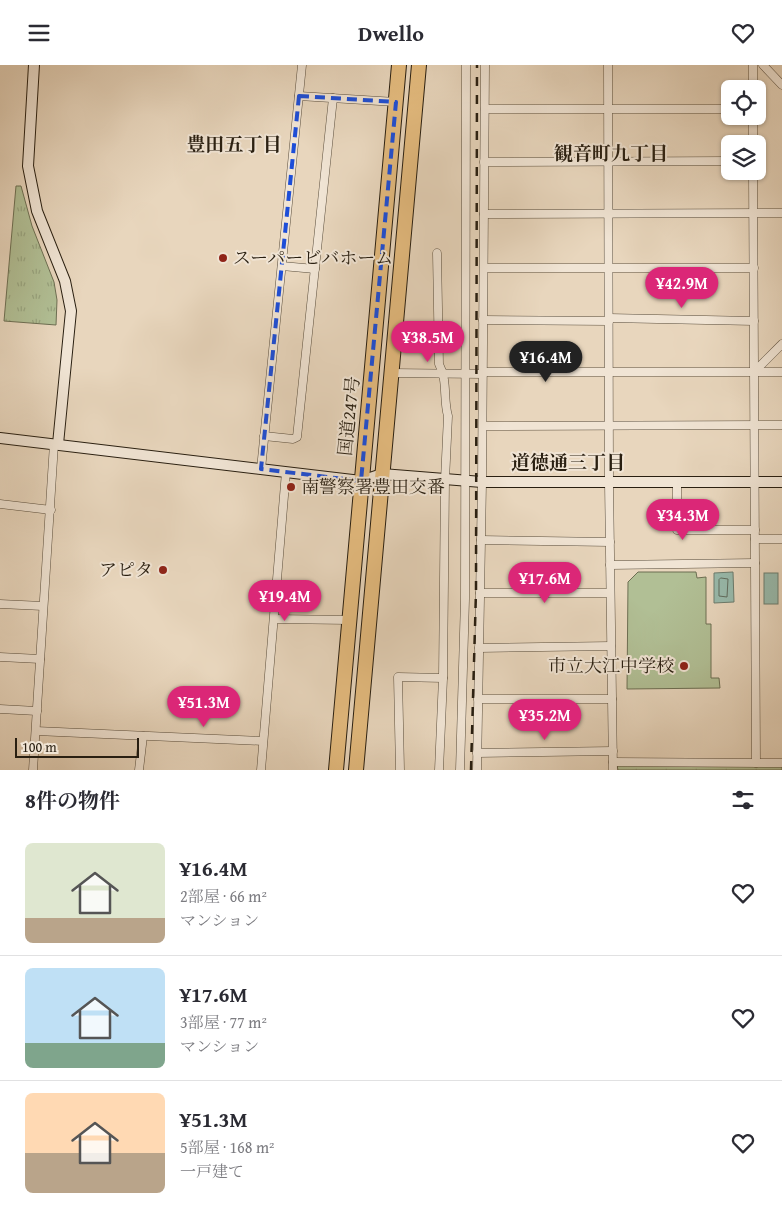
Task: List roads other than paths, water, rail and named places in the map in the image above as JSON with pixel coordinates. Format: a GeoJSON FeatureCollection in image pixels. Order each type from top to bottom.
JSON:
{"type":"FeatureCollection","features":[{"type":"Feature","properties":{"kind":"highway","name":"国道247号"},"geometry":{"type":"LineString","coordinates":[[336,770],[399,65]]}},
{"type":"Feature","properties":{"kind":"highway"},"geometry":{"type":"LineString","coordinates":[[356,770],[419,65]]}},
{"type":"Feature","properties":{"kind":"street"},"geometry":{"type":"LineString","coordinates":[[34,65],[28,166],[37,211],[65,281],[71,311],[56,444],[43,606],[34,770]]}},
{"type":"Feature","properties":{"kind":"street"},"geometry":{"type":"LineString","coordinates":[[261,469],[302,65]]}},
{"type":"Feature","properties":{"kind":"street"},"geometry":{"type":"LineString","coordinates":[[460,770],[465,599],[466,65]]}},
{"type":"Feature","properties":{"kind":"street"},"geometry":{"type":"LineString","coordinates":[[476,770],[483,426],[485,65]]}},
{"type":"Feature","properties":{"kind":"street"},"geometry":{"type":"LineString","coordinates":[[608,65],[609,482],[613,766],[782,763]]}},
{"type":"Feature","properties":{"kind":"street"},"geometry":{"type":"LineString","coordinates":[[753,65],[753,80]]}},
{"type":"Feature","properties":{"kind":"street"},"geometry":{"type":"LineString","coordinates":[[762,65],[782,85]]}},
{"type":"Feature","properties":{"kind":"street"},"geometry":{"type":"LineString","coordinates":[[299,96],[396,102]]}},
{"type":"Feature","properties":{"kind":"street"},"geometry":{"type":"LineString","coordinates":[[264,436],[293,439],[297,437],[333,98]]}},
{"type":"Feature","properties":{"kind":"street"},"geometry":{"type":"LineString","coordinates":[[485,109],[721,109]]}},
{"type":"Feature","properties":{"kind":"street"},"geometry":{"type":"LineString","coordinates":[[484,162],[721,161]]}},
{"type":"Feature","properties":{"kind":"street"},"geometry":{"type":"LineString","coordinates":[[754,180],[756,763]]}},
{"type":"Feature","properties":{"kind":"street"},"geometry":{"type":"LineString","coordinates":[[484,214],[782,213]]}},
{"type":"Feature","properties":{"kind":"street"},"geometry":{"type":"LineString","coordinates":[[438,253],[439,365],[444,375],[445,406],[448,416],[445,480],[440,770]]}},
{"type":"Feature","properties":{"kind":"street"},"geometry":{"type":"LineString","coordinates":[[282,266],[315,269]]}},
{"type":"Feature","properties":{"kind":"street"},"geometry":{"type":"LineString","coordinates":[[484,267],[754,268]]}},
{"type":"Feature","properties":{"kind":"street"},"geometry":{"type":"LineString","coordinates":[[483,320],[754,321]]}},
{"type":"Feature","properties":{"kind":"street"},"geometry":{"type":"LineString","coordinates":[[754,372],[782,344]]}},
{"type":"Feature","properties":{"kind":"street"},"geometry":{"type":"LineString","coordinates":[[391,373],[465,375],[483,373],[782,371]]}},
{"type":"Feature","properties":{"kind":"street"},"geometry":{"type":"LineString","coordinates":[[483,426],[782,425]]}},
{"type":"Feature","properties":{"kind":"street"},"geometry":{"type":"LineString","coordinates":[[0,438],[361,481],[382,475],[482,482],[782,482]]}},
{"type":"Feature","properties":{"kind":"street"},"geometry":{"type":"LineString","coordinates":[[261,770],[286,472]]}},
{"type":"Feature","properties":{"kind":"street"},"geometry":{"type":"LineString","coordinates":[[677,482],[677,530],[755,535],[782,539]]}},
{"type":"Feature","properties":{"kind":"street"},"geometry":{"type":"LineString","coordinates":[[0,504],[51,510]]}},
{"type":"Feature","properties":{"kind":"street"},"geometry":{"type":"LineString","coordinates":[[481,540],[610,542]]}},
{"type":"Feature","properties":{"kind":"street"},"geometry":{"type":"LineString","coordinates":[[610,565],[755,563]]}},
{"type":"Feature","properties":{"kind":"street"},"geometry":{"type":"LineString","coordinates":[[480,593],[610,593]]}},
{"type":"Feature","properties":{"kind":"street"},"geometry":{"type":"LineString","coordinates":[[0,604],[43,606]]}},
{"type":"Feature","properties":{"kind":"street"},"geometry":{"type":"LineString","coordinates":[[274,619],[348,620]]}},
{"type":"Feature","properties":{"kind":"street"},"geometry":{"type":"LineString","coordinates":[[479,647],[611,646]]}},
{"type":"Feature","properties":{"kind":"street"},"geometry":{"type":"LineString","coordinates":[[0,657],[40,659]]}},
{"type":"Feature","properties":{"kind":"street"},"geometry":{"type":"LineString","coordinates":[[400,770],[398,677],[443,678]]}},
{"type":"Feature","properties":{"kind":"street"},"geometry":{"type":"LineString","coordinates":[[478,699],[612,699]]}},
{"type":"Feature","properties":{"kind":"street"},"geometry":{"type":"LineString","coordinates":[[0,709],[37,711]]}},
{"type":"Feature","properties":{"kind":"street"},"geometry":{"type":"LineString","coordinates":[[36,731],[264,741]]}},
{"type":"Feature","properties":{"kind":"street"},"geometry":{"type":"LineString","coordinates":[[139,770],[143,737]]}},
{"type":"Feature","properties":{"kind":"street"},"geometry":{"type":"LineString","coordinates":[[477,753],[613,751]]}},
{"type":"Feature","properties":{"kind":"water"},"geometry":{"type":"Polygon","coordinates":[[[733,572],[734,602],[714,603],[714,573],[733,572]]]}},
{"type":"Feature","properties":{"kind":"water"},"geometry":{"type":"Polygon","coordinates":[[[764,573],[778,573],[778,604],[764,604],[764,573]]]}},
{"type":"Feature","properties":{"kind":"railway"},"geometry":{"type":"LineString","coordinates":[[471,770],[476,591],[477,65]]}},
{"type":"Feature","properties":{"kind":"place","name":"スーパービバホーム"},"geometry":{"type":"Point","coordinates":[223,258]}},
{"type":"Feature","properties":{"kind":"place","name":"南警察署豊田交番"},"geometry":{"type":"Point","coordinates":[291,487]}},
{"type":"Feature","properties":{"kind":"place","name":"アピタ"},"geometry":{"type":"Point","coordinates":[163,570]}},
{"type":"Feature","properties":{"kind":"place","name":"市立大江中学校"},"geometry":{"type":"Point","coordinates":[684,666]}},
{"type":"Feature","properties":{"kind":"district","name":"豊田五丁目"},"geometry":{"type":"Point","coordinates":[234,144]}},
{"type":"Feature","properties":{"kind":"district","name":"観音町九丁目"},"geometry":{"type":"Point","coordinates":[611,153]}},
{"type":"Feature","properties":{"kind":"district","name":"道徳通三丁目"},"geometry":{"type":"Point","coordinates":[568,462]}}]}
